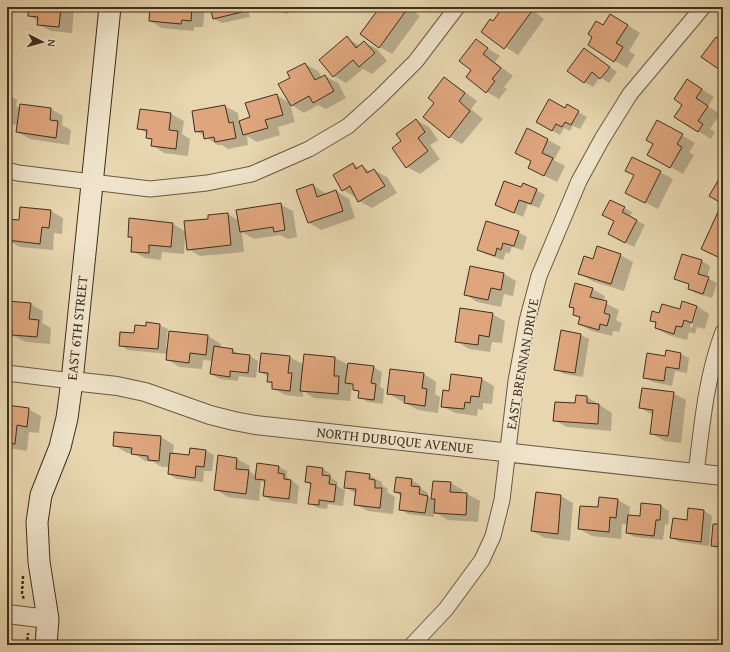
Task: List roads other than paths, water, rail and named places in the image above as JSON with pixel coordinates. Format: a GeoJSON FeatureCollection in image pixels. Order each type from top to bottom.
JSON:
{"type":"FeatureCollection","features":[{"type":"Feature","properties":{"kind":"main road","name":"EAST 6TH STREET"},"geometry":{"type":"LineString","coordinates":[[46,645],[48,619],[39,562],[37,522],[41,495],[60,447],[67,418],[110,7]]}},
{"type":"Feature","properties":{"kind":"street"},"geometry":{"type":"LineString","coordinates":[[7,170],[18,173],[150,189],[207,183],[252,174],[309,149],[348,126],[379,98],[416,60],[457,7]]}},
{"type":"Feature","properties":{"kind":"street","name":"EAST BRENNAN DRIVE"},"geometry":{"type":"LineString","coordinates":[[412,645],[446,609],[482,560],[494,536],[502,500],[516,381],[527,321],[539,276],[583,174],[602,139],[630,94],[703,7]]}},
{"type":"Feature","properties":{"kind":"street"},"geometry":{"type":"LineString","coordinates":[[696,473],[706,398],[712,368],[723,332]]}},
{"type":"Feature","properties":{"kind":"street"},"geometry":{"type":"LineString","coordinates":[[7,373],[72,381]]}},
{"type":"Feature","properties":{"kind":"street","name":"NORTH DUBUQUE AVENUE"},"geometry":{"type":"LineString","coordinates":[[72,381],[117,386],[145,392],[210,415],[234,421],[507,453],[723,476]]}},
{"type":"Feature","properties":{"kind":"street"},"geometry":{"type":"LineString","coordinates":[[7,614],[48,619]]}}]}
